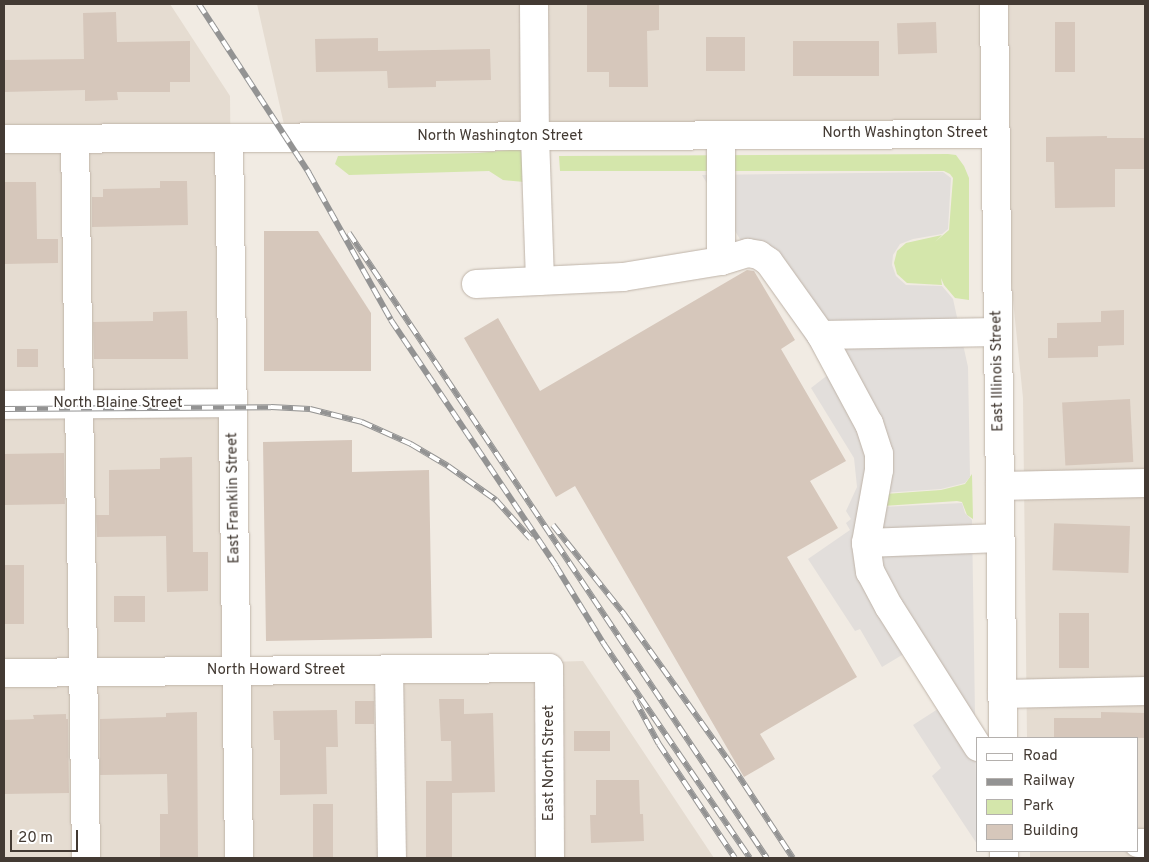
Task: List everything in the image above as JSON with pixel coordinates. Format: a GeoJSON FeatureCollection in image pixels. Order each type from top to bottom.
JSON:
{"type":"FeatureCollection","features":[{"type":"Feature","properties":{"kind":"street"},"geometry":{"type":"LineString","coordinates":[[534,4],[535,136],[540,281]]}},
{"type":"Feature","properties":{"kind":"street","name":"East Illinois Street"},"geometry":{"type":"LineString","coordinates":[[994,4],[1002,737]]}},
{"type":"Feature","properties":{"kind":"street","name":"North Washington Street"},"geometry":{"type":"LineString","coordinates":[[4,139],[996,134]]}},
{"type":"Feature","properties":{"kind":"street"},"geometry":{"type":"LineString","coordinates":[[721,135],[721,261]]}},
{"type":"Feature","properties":{"kind":"street","name":"East Franklin Street"},"geometry":{"type":"LineString","coordinates":[[229,138],[239,858]]}},
{"type":"Feature","properties":{"kind":"street"},"geometry":{"type":"LineString","coordinates":[[75,139],[86,858]]}},
{"type":"Feature","properties":{"kind":"street"},"geometry":{"type":"LineString","coordinates":[[476,284],[623,277],[721,261],[748,254],[759,255],[769,262],[821,335],[869,424],[879,454],[879,470],[866,543],[870,572],[889,608],[976,743]]}},
{"type":"Feature","properties":{"kind":"street"},"geometry":{"type":"LineString","coordinates":[[821,335],[998,332]]}},
{"type":"Feature","properties":{"kind":"street","name":"North Blaine Street"},"geometry":{"type":"LineString","coordinates":[[4,405],[233,403]]}},
{"type":"Feature","properties":{"kind":"street"},"geometry":{"type":"LineString","coordinates":[[1000,486],[1145,483]]}},
{"type":"Feature","properties":{"kind":"street"},"geometry":{"type":"LineString","coordinates":[[866,543],[1000,538]]}},
{"type":"Feature","properties":{"kind":"street","name":"North Howard Street"},"geometry":{"type":"LineString","coordinates":[[4,673],[549,668]]}},
{"type":"Feature","properties":{"kind":"street","name":"East North Street"},"geometry":{"type":"LineString","coordinates":[[549,668],[550,858]]}},
{"type":"Feature","properties":{"kind":"street"},"geometry":{"type":"LineString","coordinates":[[389,670],[392,858]]}},
{"type":"Feature","properties":{"kind":"street"},"geometry":{"type":"LineString","coordinates":[[1002,694],[1145,691]]}},
{"type":"Feature","properties":{"kind":"shaded area"},"geometry":{"type":"Polygon","coordinates":[[[4,4],[170,4],[230,96],[236,671],[583,661],[714,858],[4,858],[4,4]]]}},
{"type":"Feature","properties":{"kind":"shaded area"},"geometry":{"type":"Polygon","coordinates":[[[257,4],[1145,4],[1145,858],[1030,858],[1030,852],[1139,852],[1139,737],[1027,737],[1023,398],[996,134],[287,138],[257,4]]]}},
{"type":"Feature","properties":{"kind":"shaded area"},"geometry":{"type":"Polygon","coordinates":[[[943,172],[951,178],[948,229],[942,234],[913,239],[900,244],[893,255],[892,265],[896,276],[906,285],[942,286],[953,299],[968,367],[970,477],[965,483],[941,489],[883,493],[882,507],[962,503],[965,513],[972,520],[976,842],[932,776],[941,768],[913,725],[941,707],[907,652],[882,667],[860,629],[855,631],[808,559],[850,530],[846,523],[851,519],[846,511],[857,487],[854,458],[811,388],[829,374],[754,263],[702,175],[943,172]]]}},
{"type":"Feature","properties":{"kind":"green space"},"geometry":{"type":"Polygon","coordinates":[[[519,149],[525,156],[524,182],[503,180],[489,171],[349,175],[335,164],[338,156],[478,153],[519,149]]]}},
{"type":"Feature","properties":{"kind":"green space"},"geometry":{"type":"Polygon","coordinates":[[[956,155],[964,166],[969,178],[969,300],[955,298],[944,285],[941,278],[942,285],[907,283],[897,274],[894,263],[897,251],[906,243],[942,235],[935,242],[949,230],[953,178],[944,171],[560,171],[559,156],[956,155]]]}},
{"type":"Feature","properties":{"kind":"green space"},"geometry":{"type":"Polygon","coordinates":[[[972,474],[973,519],[967,515],[962,502],[957,501],[883,506],[885,494],[941,490],[965,484],[972,474]]]}},
{"type":"Feature","properties":{"kind":"building"},"geometry":{"type":"Polygon","coordinates":[[[587,4],[659,4],[659,30],[647,31],[648,87],[609,87],[609,72],[587,72],[587,4]]]}},
{"type":"Feature","properties":{"kind":"building"},"geometry":{"type":"Polygon","coordinates":[[[116,12],[117,42],[190,41],[190,82],[170,82],[170,92],[117,92],[118,100],[85,101],[85,90],[4,92],[4,60],[84,59],[83,13],[116,12]]]}},
{"type":"Feature","properties":{"kind":"building"},"geometry":{"type":"Polygon","coordinates":[[[936,22],[937,53],[898,54],[897,23],[936,22]]]}},
{"type":"Feature","properties":{"kind":"building"},"geometry":{"type":"Polygon","coordinates":[[[1055,22],[1075,22],[1075,72],[1055,72],[1055,22]]]}},
{"type":"Feature","properties":{"kind":"building"},"geometry":{"type":"Polygon","coordinates":[[[706,37],[745,37],[745,71],[706,71],[706,37]]]}},
{"type":"Feature","properties":{"kind":"building"},"geometry":{"type":"Polygon","coordinates":[[[378,38],[378,51],[490,49],[491,80],[436,81],[436,87],[388,88],[387,71],[316,72],[315,39],[378,38]]]}},
{"type":"Feature","properties":{"kind":"building"},"geometry":{"type":"Polygon","coordinates":[[[793,41],[879,41],[879,76],[793,76],[793,41]]]}},
{"type":"Feature","properties":{"kind":"building"},"geometry":{"type":"Polygon","coordinates":[[[1107,136],[1107,138],[1145,138],[1145,169],[1115,169],[1115,207],[1055,208],[1054,162],[1046,162],[1046,137],[1107,136]]]}},
{"type":"Feature","properties":{"kind":"building"},"geometry":{"type":"Polygon","coordinates":[[[160,181],[187,181],[188,225],[92,227],[92,197],[103,197],[103,189],[160,188],[160,181]]]}},
{"type":"Feature","properties":{"kind":"building"},"geometry":{"type":"Polygon","coordinates":[[[4,182],[36,182],[37,239],[58,239],[58,263],[4,264],[4,182]]]}},
{"type":"Feature","properties":{"kind":"building"},"geometry":{"type":"Polygon","coordinates":[[[264,231],[318,231],[371,313],[371,371],[264,371],[264,231]]]}},
{"type":"Feature","properties":{"kind":"building"},"geometry":{"type":"Polygon","coordinates":[[[747,270],[754,271],[795,340],[781,349],[846,461],[810,481],[838,528],[787,557],[857,677],[760,734],[775,759],[744,777],[575,486],[556,497],[464,338],[498,318],[540,391],[747,270]]]}},
{"type":"Feature","properties":{"kind":"building"},"geometry":{"type":"Polygon","coordinates":[[[1124,310],[1124,345],[1098,346],[1098,357],[1048,358],[1048,338],[1057,338],[1057,323],[1101,322],[1101,311],[1124,310]]]}},
{"type":"Feature","properties":{"kind":"building"},"geometry":{"type":"Polygon","coordinates":[[[187,311],[188,359],[94,359],[93,322],[153,321],[153,312],[187,311]]]}},
{"type":"Feature","properties":{"kind":"building"},"geometry":{"type":"Polygon","coordinates":[[[17,349],[38,349],[38,367],[17,367],[17,349]]]}},
{"type":"Feature","properties":{"kind":"building"},"geometry":{"type":"Polygon","coordinates":[[[1130,399],[1133,462],[1065,465],[1062,403],[1130,399]]]}},
{"type":"Feature","properties":{"kind":"building"},"geometry":{"type":"Polygon","coordinates":[[[352,440],[352,472],[429,470],[432,638],[266,641],[263,442],[352,440]]]}},
{"type":"Feature","properties":{"kind":"building"},"geometry":{"type":"Polygon","coordinates":[[[64,453],[65,504],[5,505],[4,454],[64,453]]]}},
{"type":"Feature","properties":{"kind":"building"},"geometry":{"type":"Polygon","coordinates":[[[192,457],[193,552],[208,552],[208,591],[167,592],[166,536],[97,537],[96,515],[109,515],[109,470],[160,469],[160,458],[192,457]]]}},
{"type":"Feature","properties":{"kind":"building"},"geometry":{"type":"Polygon","coordinates":[[[1054,523],[1130,526],[1128,573],[1052,570],[1054,523]]]}},
{"type":"Feature","properties":{"kind":"building"},"geometry":{"type":"Polygon","coordinates":[[[4,565],[24,565],[24,624],[4,624],[4,565]]]}},
{"type":"Feature","properties":{"kind":"building"},"geometry":{"type":"Polygon","coordinates":[[[114,596],[145,596],[145,622],[114,622],[114,596]]]}},
{"type":"Feature","properties":{"kind":"building"},"geometry":{"type":"Polygon","coordinates":[[[1059,613],[1089,613],[1089,668],[1059,668],[1059,613]]]}},
{"type":"Feature","properties":{"kind":"building"},"geometry":{"type":"Polygon","coordinates":[[[439,699],[464,699],[464,714],[493,713],[495,792],[452,793],[451,741],[441,741],[439,699]]]}},
{"type":"Feature","properties":{"kind":"building"},"geometry":{"type":"Polygon","coordinates":[[[355,701],[374,701],[374,724],[355,724],[355,701]]]}},
{"type":"Feature","properties":{"kind":"building"},"geometry":{"type":"Polygon","coordinates":[[[337,710],[338,747],[326,747],[327,794],[280,795],[280,740],[274,740],[273,711],[337,710]]]}},
{"type":"Feature","properties":{"kind":"building"},"geometry":{"type":"Polygon","coordinates":[[[197,712],[198,858],[160,858],[160,814],[168,814],[167,774],[100,775],[100,719],[166,717],[166,713],[197,712]]]}},
{"type":"Feature","properties":{"kind":"building"},"geometry":{"type":"Polygon","coordinates":[[[1101,712],[1145,713],[1145,738],[1054,737],[1054,718],[1101,718],[1101,712]]]}},
{"type":"Feature","properties":{"kind":"building"},"geometry":{"type":"Polygon","coordinates":[[[66,714],[66,719],[68,719],[69,793],[4,794],[4,720],[34,719],[33,715],[66,714]]]}},
{"type":"Feature","properties":{"kind":"building"},"geometry":{"type":"Polygon","coordinates":[[[574,731],[610,731],[610,751],[574,751],[574,731]]]}},
{"type":"Feature","properties":{"kind":"building"},"geometry":{"type":"Polygon","coordinates":[[[596,780],[639,780],[640,814],[643,814],[644,841],[591,843],[590,815],[596,815],[596,780]]]}},
{"type":"Feature","properties":{"kind":"building"},"geometry":{"type":"Polygon","coordinates":[[[426,781],[452,781],[452,858],[426,858],[426,781]]]}},
{"type":"Feature","properties":{"kind":"building"},"geometry":{"type":"Polygon","coordinates":[[[313,804],[333,804],[333,858],[313,858],[313,804]]]}},
{"type":"Feature","properties":{"kind":"railway"},"geometry":{"type":"LineString","coordinates":[[199,4],[309,173],[391,320],[556,566],[604,644],[750,858]]}},
{"type":"Feature","properties":{"kind":"railway"},"geometry":{"type":"LineString","coordinates":[[349,233],[767,858]]}},
{"type":"Feature","properties":{"kind":"railway"},"geometry":{"type":"LineString","coordinates":[[4,409],[271,407],[310,409],[362,422],[411,444],[448,466],[496,500],[531,539]]}},
{"type":"Feature","properties":{"kind":"railway"},"geometry":{"type":"LineString","coordinates":[[553,525],[624,614],[733,767],[793,858]]}},
{"type":"Feature","properties":{"kind":"railway"},"geometry":{"type":"LineString","coordinates":[[635,700],[659,744],[735,858]]}}]}
